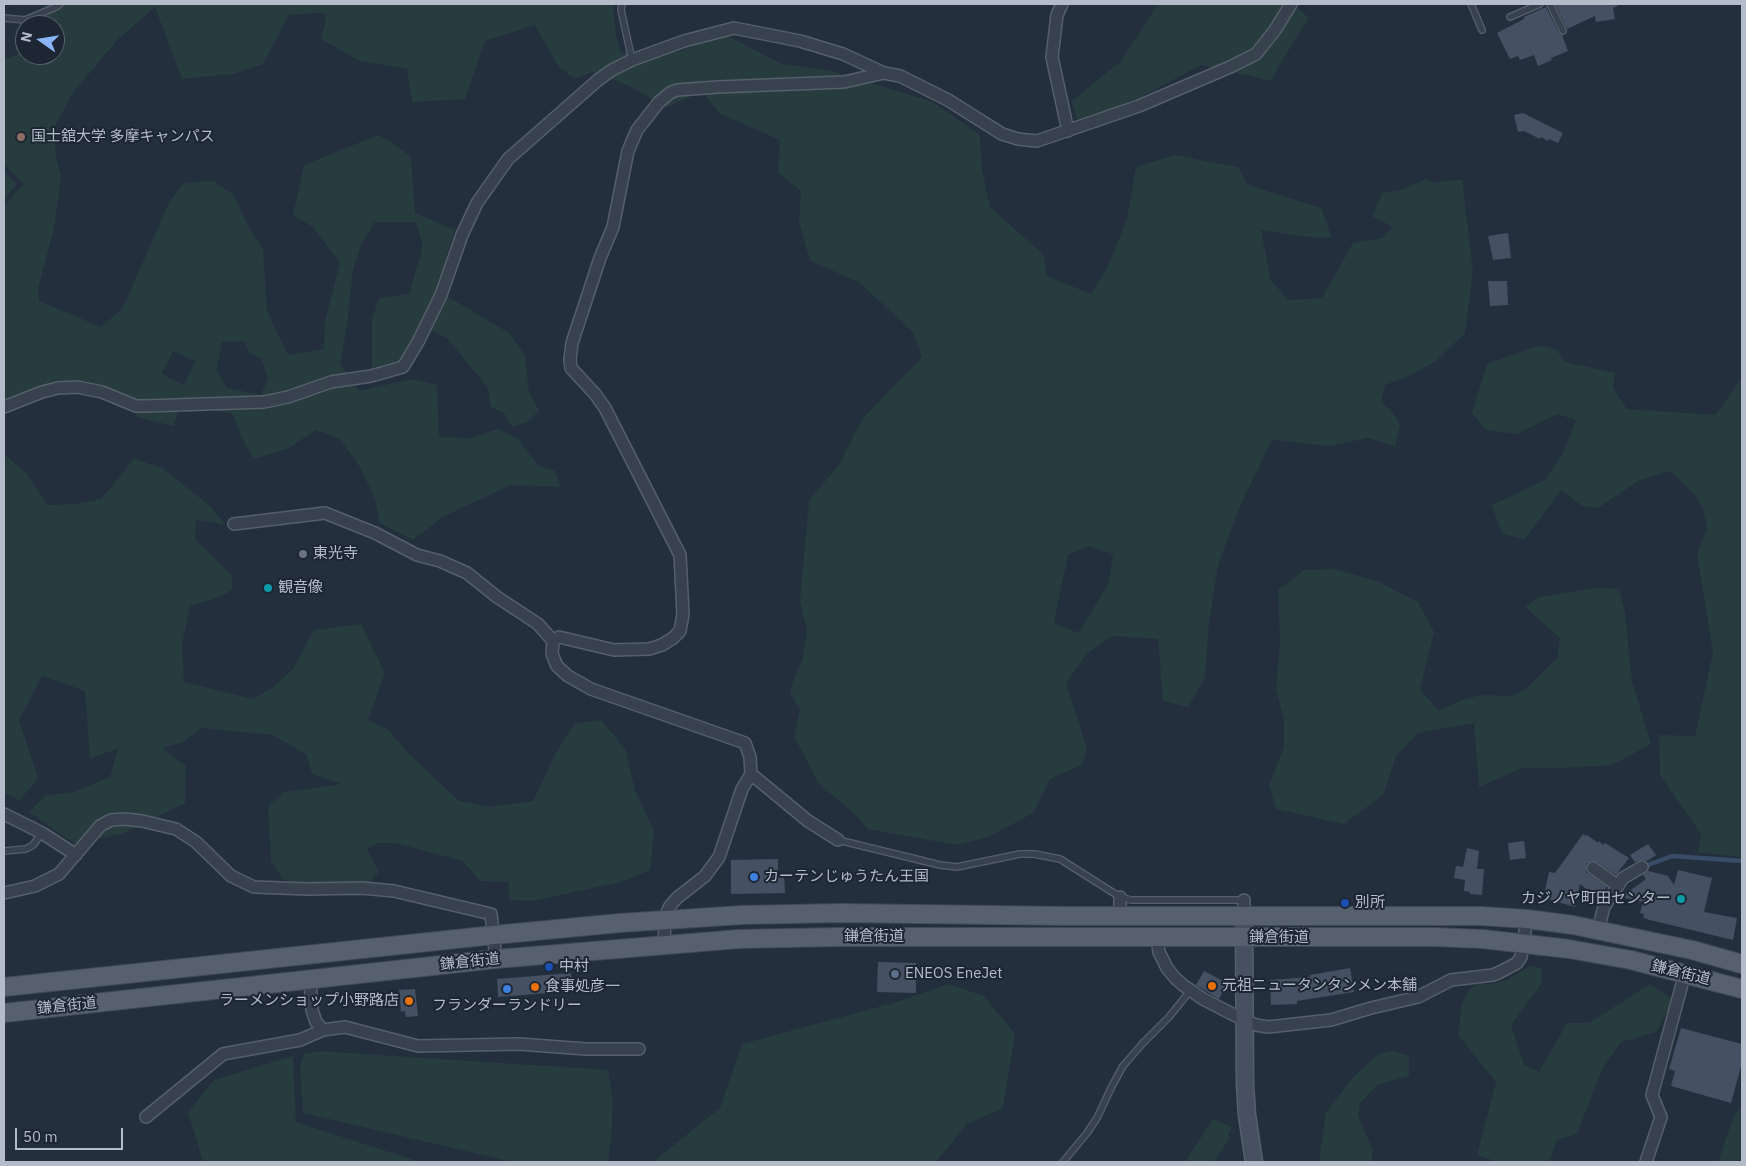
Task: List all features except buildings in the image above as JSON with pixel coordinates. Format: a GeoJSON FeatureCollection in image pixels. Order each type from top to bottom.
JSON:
{"type":"FeatureCollection","features":[{"type":"Feature","properties":{"kind":"main road","name":"鎌倉街道"},"geometry":{"type":"LineString","coordinates":[[4,988],[494,935],[664,919],[840,913],[1120,916],[1244,908],[1481,916],[1527,919],[1598,930],[1692,950],[1742,964]]}},
{"type":"Feature","properties":{"kind":"main road","name":"鎌倉街道"},"geometry":{"type":"LineString","coordinates":[[4,1013],[496,959],[739,939],[839,937],[1434,937],[1483,939],[1596,954],[1685,973],[1742,989]]}},
{"type":"Feature","properties":{"kind":"street"},"geometry":{"type":"LineString","coordinates":[[1062,4],[1058,15],[1052,58],[1068,131]]}},
{"type":"Feature","properties":{"kind":"street"},"geometry":{"type":"LineString","coordinates":[[4,407],[42,392],[58,388],[77,387],[102,392],[136,406],[264,402],[288,397],[331,382],[371,376],[403,367],[418,342],[441,295],[462,235],[477,203],[508,159],[598,80],[612,70],[632,60],[684,41],[734,28],[809,44],[843,54],[884,72],[900,76],[948,100],[989,127],[1010,137],[1037,140],[1139,106],[1256,54],[1275,30],[1291,4]]}},
{"type":"Feature","properties":{"kind":"street"},"geometry":{"type":"LineString","coordinates":[[553,641],[559,637],[614,650],[649,649],[662,645],[680,631],[683,614],[680,555],[605,408],[571,368],[570,360],[572,343],[612,227],[628,151],[637,130],[659,102],[677,90],[844,82],[884,72]]}},
{"type":"Feature","properties":{"kind":"street"},"geometry":{"type":"LineString","coordinates":[[234,524],[325,513],[375,533],[416,555],[440,561],[466,573],[496,597],[538,624],[553,641],[552,654],[557,666],[568,676],[591,689],[745,743],[750,757],[751,774],[742,789],[719,857],[705,876],[677,898],[670,906],[664,919],[666,944]]}},
{"type":"Feature","properties":{"kind":"street"},"geometry":{"type":"LineString","coordinates":[[751,774],[808,822],[838,840]]}},
{"type":"Feature","properties":{"kind":"street"},"geometry":{"type":"LineString","coordinates":[[4,814],[42,833],[76,855]]}},
{"type":"Feature","properties":{"kind":"street"},"geometry":{"type":"LineString","coordinates":[[4,893],[20,890],[59,874],[100,826],[111,820],[142,821],[176,829],[196,842],[231,876],[254,886],[308,889],[362,888],[394,891],[491,914],[496,959]]}},
{"type":"Feature","properties":{"kind":"street"},"geometry":{"type":"LineString","coordinates":[[1598,930],[1604,907],[1623,878],[1642,867]]}},
{"type":"Feature","properties":{"kind":"street"},"geometry":{"type":"LineString","coordinates":[[1593,868],[1618,886]]}},
{"type":"Feature","properties":{"kind":"street"},"geometry":{"type":"LineString","coordinates":[[1120,897],[1120,916]]}},
{"type":"Feature","properties":{"kind":"street"},"geometry":{"type":"LineString","coordinates":[[1244,908],[1244,1020],[1247,1115],[1254,1162]]}},
{"type":"Feature","properties":{"kind":"street"},"geometry":{"type":"LineString","coordinates":[[1157,938],[1159,952],[1168,968],[1175,978],[1190,991],[1256,1026],[1268,1027],[1331,1020],[1418,997],[1451,980],[1493,975],[1508,969],[1521,958],[1527,919]]}},
{"type":"Feature","properties":{"kind":"street"},"geometry":{"type":"LineString","coordinates":[[1646,1162],[1661,1117],[1652,1095],[1685,973]]}},
{"type":"Feature","properties":{"kind":"street"},"geometry":{"type":"LineString","coordinates":[[310,980],[312,1010],[316,1022],[323,1030]]}},
{"type":"Feature","properties":{"kind":"street"},"geometry":{"type":"LineString","coordinates":[[146,1117],[223,1054],[300,1040],[323,1030],[345,1027],[418,1046],[519,1044],[586,1049],[639,1049]]}},
{"type":"Feature","properties":{"kind":"lane"},"geometry":{"type":"LineString","coordinates":[[4,18],[25,20],[60,4]]}},
{"type":"Feature","properties":{"kind":"lane"},"geometry":{"type":"LineString","coordinates":[[622,4],[620,10],[632,60]]}},
{"type":"Feature","properties":{"kind":"lane"},"geometry":{"type":"LineString","coordinates":[[1471,4],[1482,30]]}},
{"type":"Feature","properties":{"kind":"lane"},"geometry":{"type":"LineString","coordinates":[[1510,17],[1540,4]]}},
{"type":"Feature","properties":{"kind":"lane"},"geometry":{"type":"LineString","coordinates":[[1550,4],[1563,31]]}},
{"type":"Feature","properties":{"kind":"lane"},"geometry":{"type":"LineString","coordinates":[[4,851],[26,849],[33,845],[42,833]]}},
{"type":"Feature","properties":{"kind":"lane"},"geometry":{"type":"LineString","coordinates":[[838,840],[940,865],[957,867],[1010,856],[1034,854],[1060,859],[1120,897],[1131,900],[1244,908]]}},
{"type":"Feature","properties":{"kind":"lane"},"geometry":{"type":"LineString","coordinates":[[1063,1162],[1098,1118],[1123,1066],[1170,1017],[1190,991]]}},
{"type":"Feature","properties":{"kind":"green space"},"geometry":{"type":"Polygon","coordinates":[[[46,4],[613,4],[616,36],[621,53],[680,51],[727,34],[782,64],[832,71],[933,102],[980,135],[982,169],[990,207],[1044,255],[1047,276],[1091,294],[1108,266],[1127,219],[1136,167],[1174,155],[1238,167],[1248,185],[1321,208],[1332,238],[1309,237],[1261,230],[1271,281],[1289,300],[1322,298],[1353,243],[1382,238],[1393,227],[1372,216],[1382,193],[1401,190],[1426,179],[1434,183],[1462,179],[1473,271],[1465,333],[1436,361],[1409,376],[1385,385],[1381,402],[1393,413],[1400,424],[1395,446],[1368,438],[1329,446],[1272,440],[1240,506],[1218,565],[1209,623],[1205,678],[1188,707],[1163,701],[1158,639],[1112,636],[1087,654],[1066,683],[1087,749],[1083,764],[1050,779],[1033,813],[989,837],[956,845],[868,829],[857,816],[819,784],[794,736],[800,709],[790,693],[794,678],[802,661],[807,631],[800,601],[809,500],[839,465],[862,419],[922,357],[913,332],[859,282],[810,261],[799,221],[801,191],[778,173],[780,140],[719,113],[702,91],[665,108],[632,87],[593,72],[574,79],[558,66],[535,25],[485,41],[465,99],[412,102],[407,69],[360,61],[321,39],[327,14],[289,15],[263,64],[233,74],[182,79],[155,7],[118,39],[72,94],[55,127],[55,152],[61,177],[54,229],[38,288],[39,301],[101,327],[123,308],[169,202],[184,183],[213,181],[234,195],[248,226],[263,249],[267,311],[288,355],[324,349],[325,322],[340,263],[313,227],[293,215],[304,165],[378,135],[393,143],[411,157],[415,213],[455,230],[437,290],[509,333],[525,355],[529,392],[539,411],[527,422],[512,427],[504,413],[491,407],[488,388],[447,338],[422,326],[402,360],[372,368],[372,320],[379,298],[409,294],[422,251],[422,242],[416,222],[375,222],[361,245],[353,270],[347,326],[340,364],[359,391],[411,379],[437,385],[439,437],[471,438],[498,429],[518,439],[538,466],[555,471],[560,487],[510,485],[443,517],[413,540],[380,523],[375,499],[360,467],[339,438],[316,430],[287,449],[254,459],[242,438],[232,413],[216,411],[183,400],[173,426],[137,417],[134,399],[81,382],[33,390],[4,400],[4,206],[24,184],[4,164],[4,59],[15,56],[15,65],[65,65],[65,15],[39,15],[46,4]],[[244,341],[222,342],[217,370],[227,388],[261,395],[268,378],[261,358],[249,353],[244,341]],[[173,351],[162,374],[184,385],[195,361],[173,351]],[[1089,546],[1068,555],[1054,623],[1078,633],[1108,585],[1113,554],[1089,546]]]}},
{"type":"Feature","properties":{"kind":"green space"},"geometry":{"type":"Polygon","coordinates":[[[1158,4],[1293,4],[1309,18],[1278,67],[1272,81],[1201,65],[1139,98],[1078,123],[1072,101],[1121,61],[1158,4]]]}},
{"type":"Feature","properties":{"kind":"green space"},"geometry":{"type":"Polygon","coordinates":[[[4,171],[17,184],[4,199],[4,171]]]}},
{"type":"Feature","properties":{"kind":"green space"},"geometry":{"type":"Polygon","coordinates":[[[1544,346],[1556,349],[1565,362],[1615,373],[1613,388],[1627,409],[1716,415],[1742,377],[1742,857],[1698,852],[1701,834],[1660,775],[1659,735],[1695,736],[1713,653],[1697,554],[1707,528],[1703,508],[1693,493],[1670,471],[1640,480],[1598,508],[1582,506],[1561,490],[1525,539],[1502,534],[1492,505],[1545,480],[1563,453],[1576,420],[1557,414],[1517,434],[1486,430],[1472,413],[1487,364],[1534,347],[1544,346]]]}},
{"type":"Feature","properties":{"kind":"green space"},"geometry":{"type":"Polygon","coordinates":[[[4,454],[26,473],[48,505],[75,504],[101,499],[134,459],[162,468],[209,505],[225,524],[196,520],[195,539],[232,576],[232,590],[220,597],[190,606],[182,644],[184,682],[252,699],[271,689],[293,669],[314,630],[361,624],[385,673],[368,720],[389,730],[406,751],[459,801],[490,807],[533,801],[556,753],[574,724],[601,720],[626,750],[635,791],[654,830],[650,870],[621,882],[533,901],[509,900],[509,882],[480,881],[463,861],[395,843],[378,843],[367,849],[379,872],[354,897],[283,879],[271,862],[268,806],[284,792],[342,784],[312,774],[307,755],[273,735],[201,728],[183,742],[162,748],[186,766],[185,803],[122,834],[75,844],[29,812],[45,796],[73,792],[110,777],[118,749],[90,758],[85,691],[42,676],[19,720],[38,778],[19,801],[4,792],[4,454]]]}},
{"type":"Feature","properties":{"kind":"green space"},"geometry":{"type":"Polygon","coordinates":[[[1334,569],[1377,581],[1418,602],[1434,632],[1420,689],[1439,711],[1462,700],[1481,695],[1511,696],[1526,689],[1557,658],[1560,638],[1525,607],[1539,597],[1597,588],[1619,589],[1625,612],[1632,681],[1651,744],[1612,765],[1522,768],[1479,787],[1474,723],[1418,733],[1396,756],[1383,795],[1344,824],[1276,809],[1269,785],[1284,747],[1284,720],[1276,689],[1280,642],[1278,590],[1304,570],[1334,569]]]}},
{"type":"Feature","properties":{"kind":"green space"},"geometry":{"type":"Polygon","coordinates":[[[1530,966],[1542,968],[1541,985],[1511,1025],[1524,1065],[1539,1072],[1567,1023],[1589,1023],[1650,984],[1674,1000],[1656,1032],[1621,1042],[1602,1069],[1577,1134],[1557,1140],[1549,1162],[1494,1162],[1477,1155],[1496,1082],[1458,1035],[1462,1004],[1469,990],[1477,984],[1492,984],[1505,981],[1530,966]]]}},
{"type":"Feature","properties":{"kind":"green space"},"geometry":{"type":"Polygon","coordinates":[[[948,984],[984,996],[1015,1034],[1003,1108],[967,1124],[936,1162],[653,1162],[720,1108],[742,1044],[897,1002],[948,984]]]}},
{"type":"Feature","properties":{"kind":"green space"},"geometry":{"type":"Polygon","coordinates":[[[318,1051],[608,1070],[613,1102],[608,1162],[513,1162],[303,1113],[300,1067],[304,1054],[318,1051]]]}},
{"type":"Feature","properties":{"kind":"green space"},"geometry":{"type":"Polygon","coordinates":[[[1393,1051],[1409,1056],[1409,1076],[1377,1085],[1360,1103],[1358,1115],[1373,1151],[1371,1162],[1319,1162],[1326,1112],[1356,1074],[1379,1054],[1393,1051]]]}},
{"type":"Feature","properties":{"kind":"green space"},"geometry":{"type":"Polygon","coordinates":[[[293,1056],[296,1122],[420,1162],[203,1162],[188,1112],[214,1080],[293,1056]]]}},
{"type":"Feature","properties":{"kind":"green space"},"geometry":{"type":"Polygon","coordinates":[[[1742,1106],[1742,1162],[1718,1162],[1734,1115],[1742,1106]]]}},
{"type":"Feature","properties":{"kind":"green space"},"geometry":{"type":"Polygon","coordinates":[[[1213,1119],[1232,1127],[1228,1134],[1229,1139],[1214,1162],[1185,1162],[1213,1119]]]}},
{"type":"Feature","properties":{"kind":"waterway"},"geometry":{"type":"LineString","coordinates":[[1648,865],[1672,856],[1742,861]]}},
{"type":"Feature","properties":{"kind":"place","name":"国士舘大学 多摩キャンパス"},"geometry":{"type":"Point","coordinates":[21,137]}},
{"type":"Feature","properties":{"kind":"place","name":"東光寺"},"geometry":{"type":"Point","coordinates":[303,554]}},
{"type":"Feature","properties":{"kind":"place","name":"観音像"},"geometry":{"type":"Point","coordinates":[268,588]}},
{"type":"Feature","properties":{"kind":"place","name":"カーテンじゅうたん王国"},"geometry":{"type":"Point","coordinates":[754,877]}},
{"type":"Feature","properties":{"kind":"place","name":"カジノヤ町田センター"},"geometry":{"type":"Point","coordinates":[1681,899]}},
{"type":"Feature","properties":{"kind":"place","name":"別所"},"geometry":{"type":"Point","coordinates":[1345,903]}},
{"type":"Feature","properties":{"kind":"place","name":"中村"},"geometry":{"type":"Point","coordinates":[549,967]}},
{"type":"Feature","properties":{"kind":"place","name":"ENEOS EneJet"},"geometry":{"type":"Point","coordinates":[895,974]}},
{"type":"Feature","properties":{"kind":"place","name":"元祖ニュータンタンメン本舗"},"geometry":{"type":"Point","coordinates":[1212,986]}},
{"type":"Feature","properties":{"kind":"place","name":"食事処彦一"},"geometry":{"type":"Point","coordinates":[535,987]}},
{"type":"Feature","properties":{"kind":"place","name":"フランダーランドリー"},"geometry":{"type":"Point","coordinates":[507,989]}},
{"type":"Feature","properties":{"kind":"place","name":"ラーメンショップ小野路店"},"geometry":{"type":"Point","coordinates":[409,1001]}}]}
